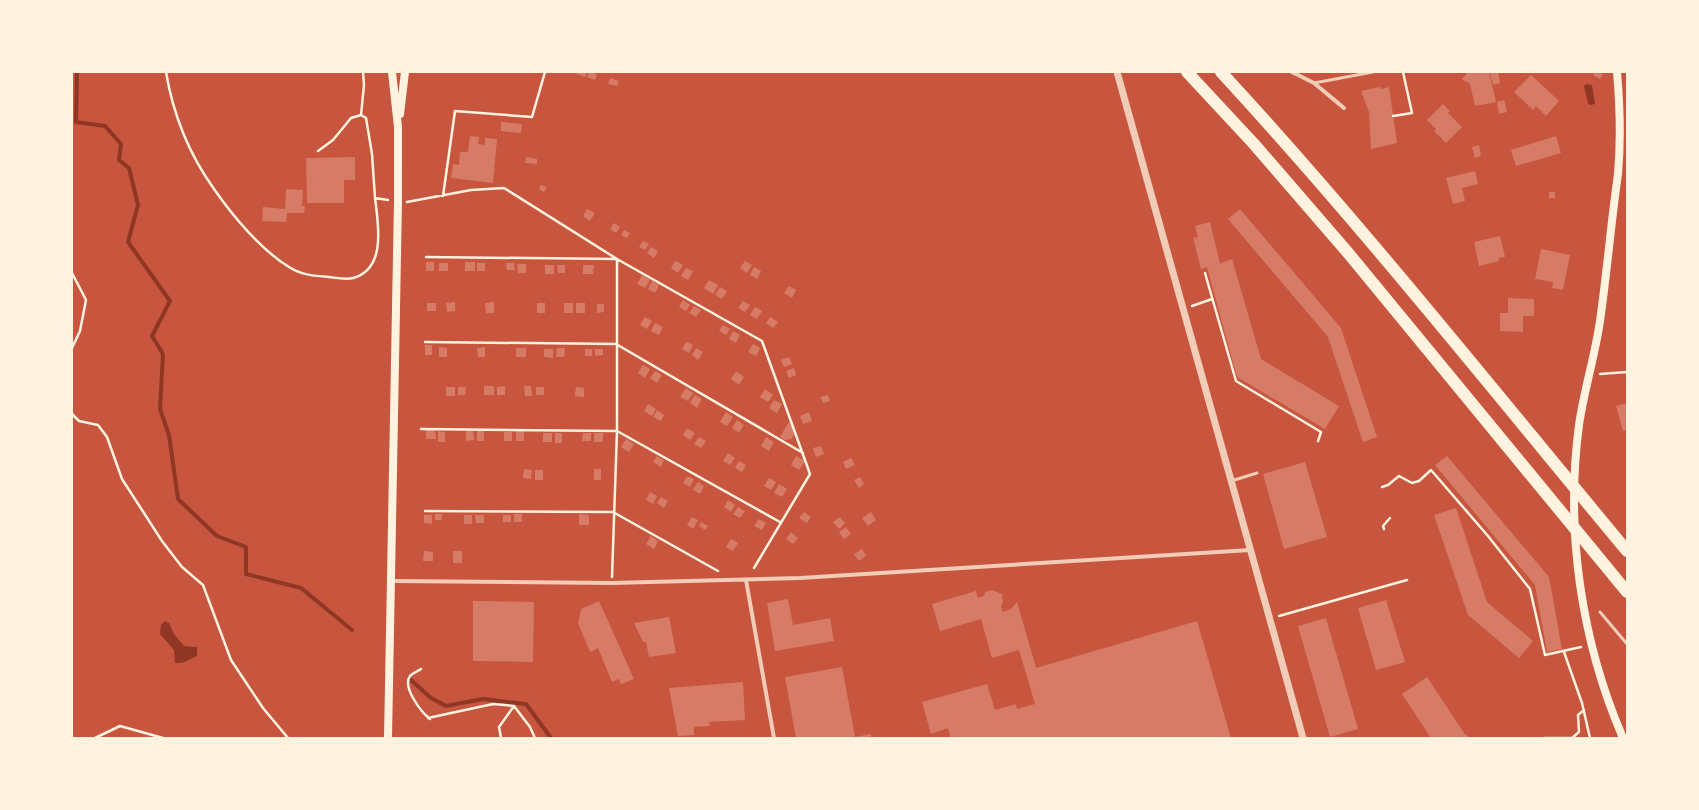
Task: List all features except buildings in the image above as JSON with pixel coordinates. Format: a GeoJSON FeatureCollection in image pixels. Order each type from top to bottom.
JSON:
{"type":"FeatureCollection","features":[{"type":"Feature","properties":{"kind":"highway"},"geometry":{"type":"LineString","coordinates":[[1187,72],[1254,144],[1349,254],[1627,592]]}},
{"type":"Feature","properties":{"kind":"highway"},"geometry":{"type":"LineString","coordinates":[[1221,72],[1276,132],[1368,238],[1627,551]]}},
{"type":"Feature","properties":{"kind":"main road"},"geometry":{"type":"LineString","coordinates":[[388,738],[398,201],[398,127],[392,72]]}},
{"type":"Feature","properties":{"kind":"main road"},"geometry":{"type":"LineString","coordinates":[[398,127],[405,72]]}},
{"type":"Feature","properties":{"kind":"main road"},"geometry":{"type":"LineString","coordinates":[[1617,72],[1620,110],[1620,150],[1618,174],[1600,320],[1579,424],[1575,468],[1575,520],[1577,562],[1587,623],[1609,704],[1623,738]]}},
{"type":"Feature","properties":{"kind":"street"},"geometry":{"type":"LineString","coordinates":[[1117,72],[1303,738]]}},
{"type":"Feature","properties":{"kind":"street"},"geometry":{"type":"LineString","coordinates":[[1292,72],[1314,83],[1344,108]]}},
{"type":"Feature","properties":{"kind":"street"},"geometry":{"type":"LineString","coordinates":[[391,581],[612,583],[746,580],[800,578],[1250,550]]}},
{"type":"Feature","properties":{"kind":"street"},"geometry":{"type":"LineString","coordinates":[[746,580],[774,738]]}},
{"type":"Feature","properties":{"kind":"lane"},"geometry":{"type":"LineString","coordinates":[[1314,83],[1373,72]]}},
{"type":"Feature","properties":{"kind":"lane"},"geometry":{"type":"LineString","coordinates":[[1231,480],[1257,473]]}},
{"type":"Feature","properties":{"kind":"lane"},"geometry":{"type":"LineString","coordinates":[[1600,612],[1627,644]]}},
{"type":"Feature","properties":{"kind":"path"},"geometry":{"type":"LineString","coordinates":[[166,72],[177,117],[204,174],[225,203],[257,240],[289,267],[311,275],[348,279],[364,273],[376,256],[378,245],[372,154],[366,118],[360,115],[351,118],[333,140],[318,150]]}},
{"type":"Feature","properties":{"kind":"path"},"geometry":{"type":"LineString","coordinates":[[360,115],[364,85],[363,72]]}},
{"type":"Feature","properties":{"kind":"path"},"geometry":{"type":"LineString","coordinates":[[443,196],[454,112],[532,117],[545,72]]}},
{"type":"Feature","properties":{"kind":"path"},"geometry":{"type":"LineString","coordinates":[[1393,116],[1412,113],[1403,72]]}},
{"type":"Feature","properties":{"kind":"path"},"geometry":{"type":"LineString","coordinates":[[375,198],[409,202],[471,190],[504,188],[617,259],[762,341],[810,474],[780,522],[754,568]]}},
{"type":"Feature","properties":{"kind":"path"},"geometry":{"type":"LineString","coordinates":[[426,257],[617,259]]}},
{"type":"Feature","properties":{"kind":"path"},"geometry":{"type":"LineString","coordinates":[[612,583],[613,512],[617,431],[617,259]]}},
{"type":"Feature","properties":{"kind":"path"},"geometry":{"type":"LineString","coordinates":[[1205,272],[1236,382],[1321,432],[1318,441]]}},
{"type":"Feature","properties":{"kind":"path"},"geometry":{"type":"LineString","coordinates":[[72,273],[86,300],[80,331],[72,348]]}},
{"type":"Feature","properties":{"kind":"path"},"geometry":{"type":"LineString","coordinates":[[1194,305],[1212,299]]}},
{"type":"Feature","properties":{"kind":"path"},"geometry":{"type":"LineString","coordinates":[[425,342],[616,344],[804,454]]}},
{"type":"Feature","properties":{"kind":"path"},"geometry":{"type":"LineString","coordinates":[[1600,374],[1627,372]]}},
{"type":"Feature","properties":{"kind":"path"},"geometry":{"type":"LineString","coordinates":[[72,414],[79,421],[98,425],[107,437],[122,479],[166,546],[182,567],[203,585],[231,660],[263,708],[288,738]]}},
{"type":"Feature","properties":{"kind":"path"},"geometry":{"type":"LineString","coordinates":[[421,429],[617,431],[780,522]]}},
{"type":"Feature","properties":{"kind":"path"},"geometry":{"type":"LineString","coordinates":[[1382,487],[1388,485],[1399,476],[1408,482],[1419,481],[1431,470],[1488,536],[1530,589],[1545,655],[1581,647]]}},
{"type":"Feature","properties":{"kind":"path"},"geometry":{"type":"LineString","coordinates":[[425,511],[613,512],[718,571]]}},
{"type":"Feature","properties":{"kind":"path"},"geometry":{"type":"LineString","coordinates":[[1384,529],[1384,526],[1390,518]]}},
{"type":"Feature","properties":{"kind":"path"},"geometry":{"type":"LineString","coordinates":[[1278,616],[1407,580]]}},
{"type":"Feature","properties":{"kind":"path"},"geometry":{"type":"LineString","coordinates":[[1564,652],[1584,710],[1590,738]]}},
{"type":"Feature","properties":{"kind":"path"},"geometry":{"type":"LineString","coordinates":[[421,669],[411,675],[408,688],[429,718],[493,704],[514,706],[530,727],[535,738]]}},
{"type":"Feature","properties":{"kind":"path"},"geometry":{"type":"LineString","coordinates":[[502,738],[499,727],[514,706]]}},
{"type":"Feature","properties":{"kind":"path"},"geometry":{"type":"LineString","coordinates":[[1545,738],[1572,738],[1576,736],[1579,732],[1578,715],[1584,710]]}},
{"type":"Feature","properties":{"kind":"path"},"geometry":{"type":"LineString","coordinates":[[96,738],[120,726],[163,738]]}},
{"type":"Feature","properties":{"kind":"shaded area"},"geometry":{"type":"Polygon","coordinates":[[[1586,84],[1592,85],[1595,104],[1590,105],[1588,103],[1584,86],[1586,84]]]}},
{"type":"Feature","properties":{"kind":"shaded area"},"geometry":{"type":"Polygon","coordinates":[[[165,621],[169,623],[174,634],[184,646],[197,647],[197,656],[182,663],[175,663],[174,650],[160,634],[161,625],[165,621]]]}},
{"type":"Feature","properties":{"kind":"waterway"},"geometry":{"type":"LineString","coordinates":[[77,72],[76,122],[105,126],[121,144],[119,160],[129,168],[138,205],[128,242],[170,301],[152,336],[163,354],[160,409],[169,435],[178,499],[217,536],[246,547],[246,574],[301,588],[352,630]]}},
{"type":"Feature","properties":{"kind":"waterway"},"geometry":{"type":"LineString","coordinates":[[411,680],[431,698],[446,706],[483,699],[526,704],[551,738]]}}]}
